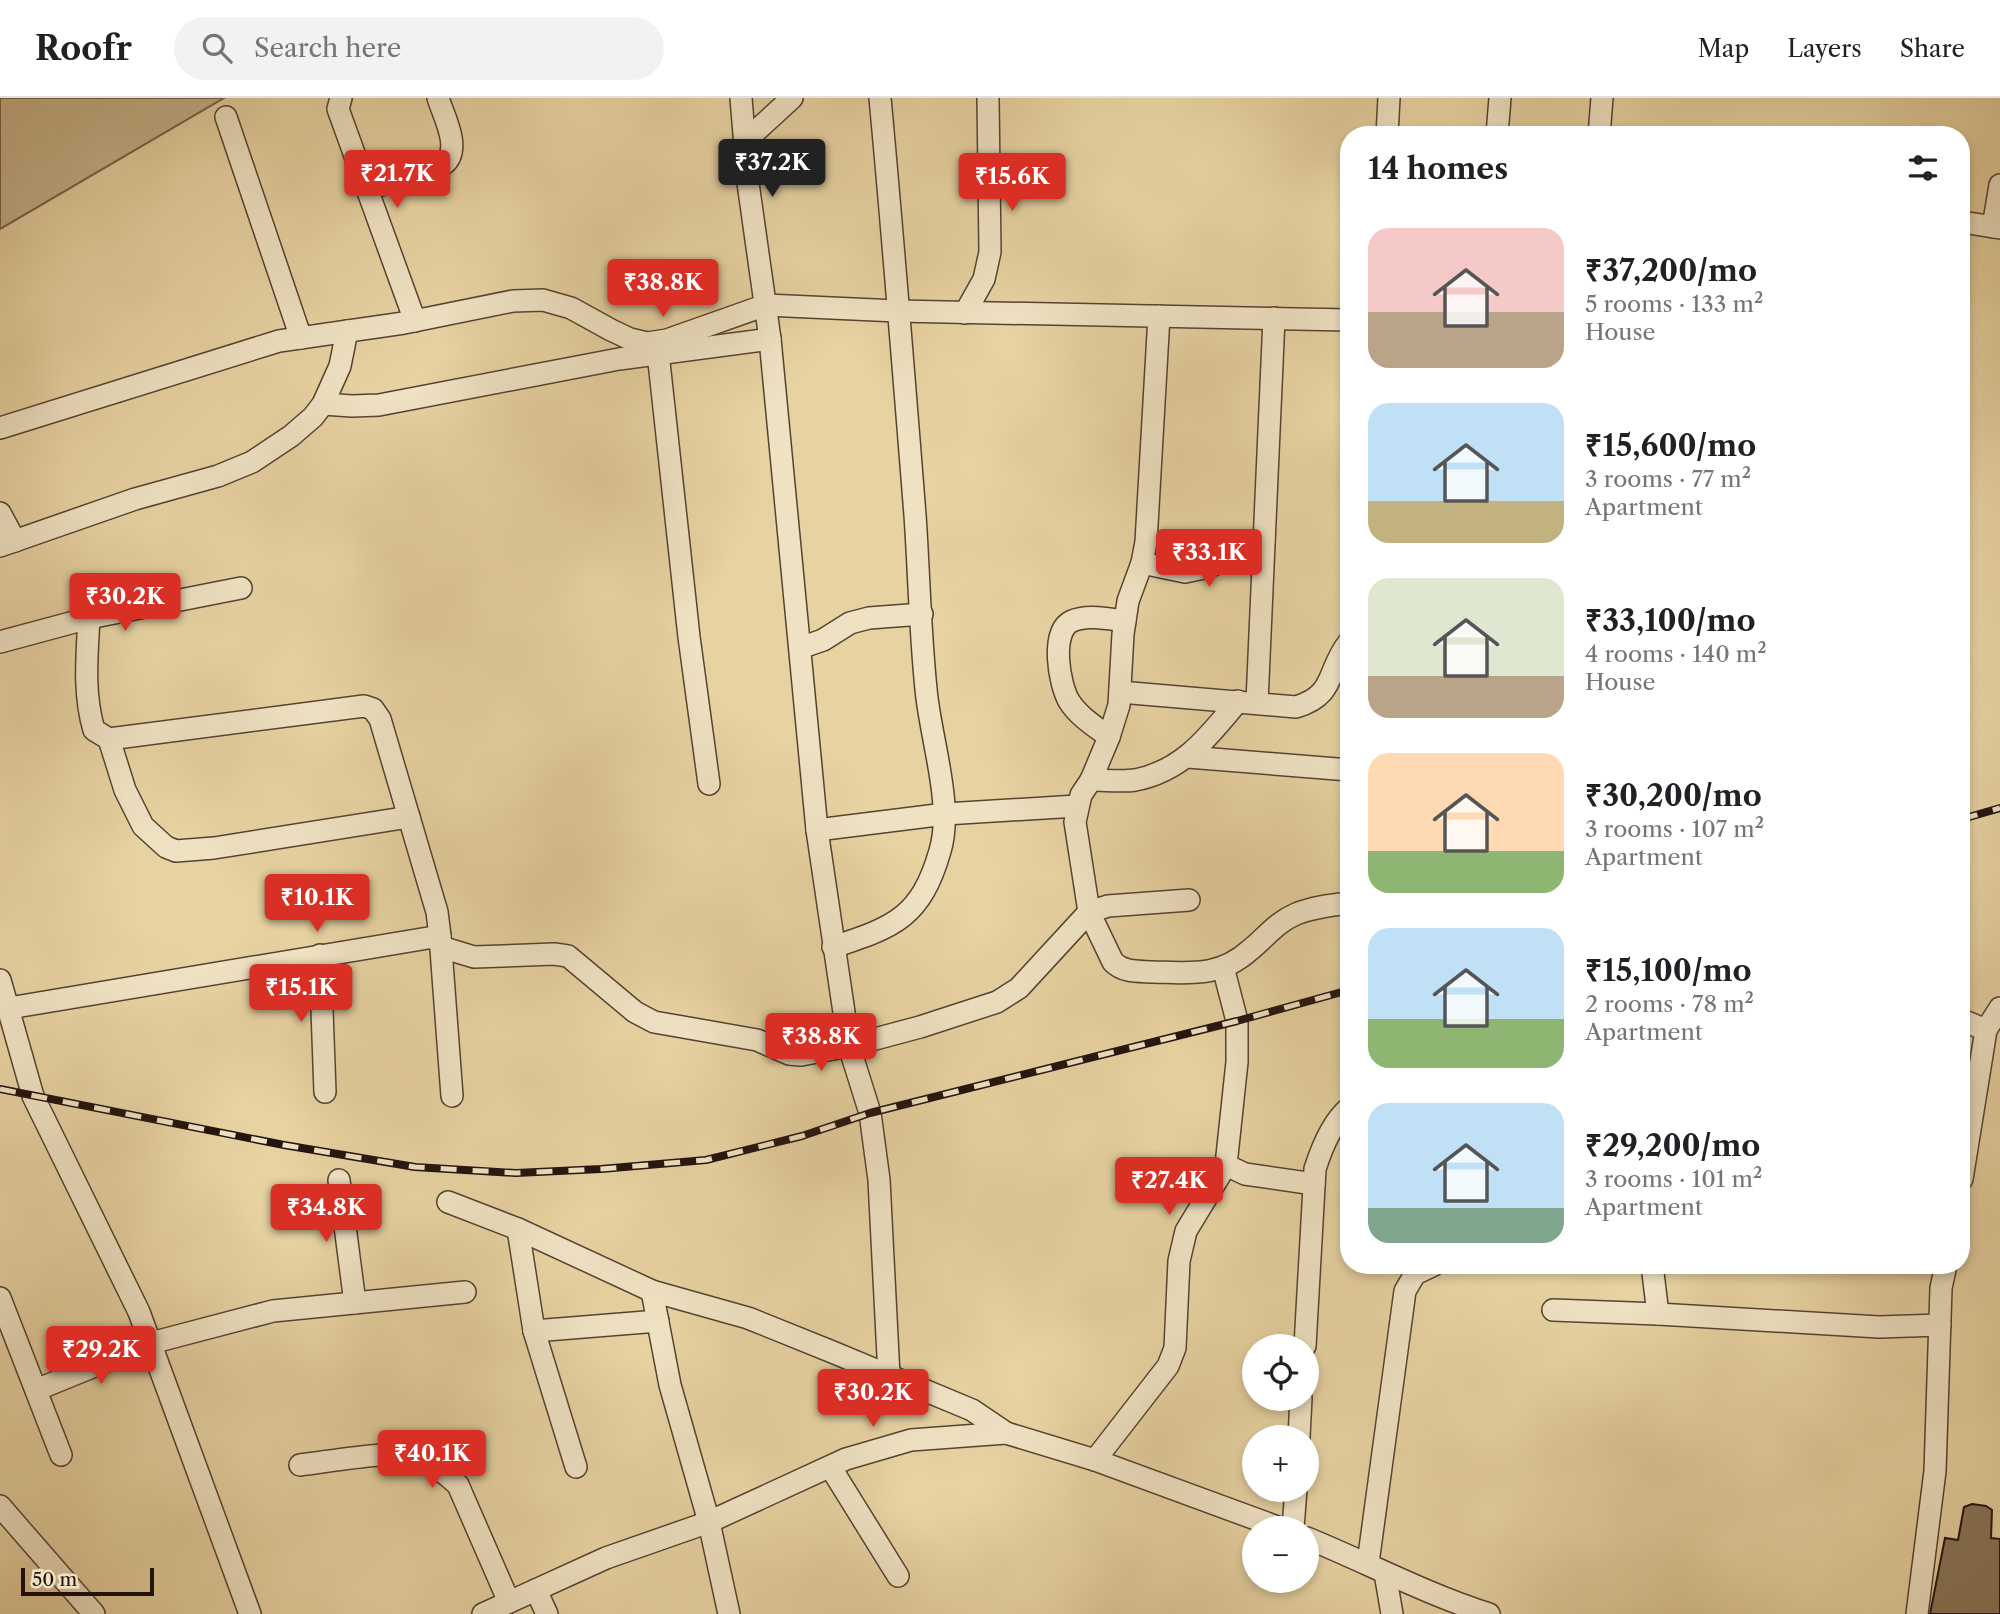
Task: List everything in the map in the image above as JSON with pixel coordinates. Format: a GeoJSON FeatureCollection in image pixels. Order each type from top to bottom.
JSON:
{"type":"FeatureCollection","features":[{"type":"Feature","properties":{"kind":"street"},"geometry":{"type":"LineString","coordinates":[[341,98],[338,109],[415,321]]}},
{"type":"Feature","properties":{"kind":"street"},"geometry":{"type":"LineString","coordinates":[[367,190],[449,160],[452,143],[438,98]]}},
{"type":"Feature","properties":{"kind":"street"},"geometry":{"type":"LineString","coordinates":[[741,98],[748,183],[770,339],[817,830],[849,1046],[870,1113],[879,1180],[889,1376]]}},
{"type":"Feature","properties":{"kind":"street"},"geometry":{"type":"LineString","coordinates":[[744,142],[792,98]]}},
{"type":"Feature","properties":{"kind":"street"},"geometry":{"type":"LineString","coordinates":[[834,947],[893,925],[911,912],[927,890],[941,849],[945,814],[926,690],[902,350],[880,98]]}},
{"type":"Feature","properties":{"kind":"street"},"geometry":{"type":"LineString","coordinates":[[965,313],[984,279],[990,252],[988,98]]}},
{"type":"Feature","properties":{"kind":"street"},"geometry":{"type":"LineString","coordinates":[[1387,126],[1389,98]]}},
{"type":"Feature","properties":{"kind":"street"},"geometry":{"type":"LineString","coordinates":[[1498,126],[1500,98]]}},
{"type":"Feature","properties":{"kind":"street"},"geometry":{"type":"LineString","coordinates":[[1600,126],[1602,98]]}},
{"type":"Feature","properties":{"kind":"street"},"geometry":{"type":"LineString","coordinates":[[226,117],[301,338]]}},
{"type":"Feature","properties":{"kind":"street"},"geometry":{"type":"LineString","coordinates":[[1970,223],[1996,227],[2000,185]]}},
{"type":"Feature","properties":{"kind":"street"},"geometry":{"type":"LineString","coordinates":[[0,428],[279,341],[415,321],[513,301],[542,300],[571,308],[630,339],[647,343],[667,340],[766,305],[965,313],[1340,320]]}},
{"type":"Feature","properties":{"kind":"street"},"geometry":{"type":"LineString","coordinates":[[1159,316],[1146,542],[1142,564],[1128,601],[1119,705],[1091,780],[1081,795],[1075,822],[1089,912],[1113,962],[1119,968],[1173,973],[1214,972],[1249,952],[1278,923],[1297,913],[1340,905]]}},
{"type":"Feature","properties":{"kind":"street"},"geometry":{"type":"LineString","coordinates":[[1091,780],[1134,780],[1167,769],[1188,757],[1248,702],[1264,538],[1274,318]]}},
{"type":"Feature","properties":{"kind":"street"},"geometry":{"type":"LineString","coordinates":[[0,513],[8,544],[135,499],[218,476],[252,462],[291,436],[313,417],[323,404],[340,366],[347,331]]}},
{"type":"Feature","properties":{"kind":"street"},"geometry":{"type":"LineString","coordinates":[[323,404],[379,405],[658,353],[770,339]]}},
{"type":"Feature","properties":{"kind":"street"},"geometry":{"type":"LineString","coordinates":[[658,353],[689,637],[709,783]]}},
{"type":"Feature","properties":{"kind":"street"},"geometry":{"type":"LineString","coordinates":[[1142,564],[1185,572],[1209,567],[1264,538]]}},
{"type":"Feature","properties":{"kind":"street"},"geometry":{"type":"LineString","coordinates":[[0,642],[89,618],[241,588]]}},
{"type":"Feature","properties":{"kind":"street"},"geometry":{"type":"LineString","coordinates":[[800,649],[823,640],[850,623],[869,618],[922,614]]}},
{"type":"Feature","properties":{"kind":"street"},"geometry":{"type":"LineString","coordinates":[[1109,737],[1069,701],[1060,680],[1058,653],[1062,631],[1073,620],[1088,617],[1125,621]]}},
{"type":"Feature","properties":{"kind":"street"},"geometry":{"type":"LineString","coordinates":[[89,618],[86,683],[90,717],[94,730],[109,739],[364,706],[373,709],[380,719],[437,912],[452,1096]]}},
{"type":"Feature","properties":{"kind":"street"},"geometry":{"type":"LineString","coordinates":[[1120,692],[1296,707],[1318,698],[1326,688],[1340,653]]}},
{"type":"Feature","properties":{"kind":"street"},"geometry":{"type":"LineString","coordinates":[[109,739],[125,790],[143,826],[166,847],[176,851],[214,848],[409,817]]}},
{"type":"Feature","properties":{"kind":"street"},"geometry":{"type":"LineString","coordinates":[[1188,757],[1340,769]]}},
{"type":"Feature","properties":{"kind":"street"},"geometry":{"type":"LineString","coordinates":[[817,830],[945,814],[1077,806]]}},
{"type":"Feature","properties":{"kind":"street"},"geometry":{"type":"LineString","coordinates":[[9,1008],[320,955],[441,941],[474,957],[554,954],[568,956],[635,1012],[654,1022],[757,1040],[789,1054],[802,1055],[920,1027],[997,1002],[1018,988],[1089,912],[1108,906],[1189,900]]}},
{"type":"Feature","properties":{"kind":"street"},"geometry":{"type":"LineString","coordinates":[[320,955],[325,1092]]}},
{"type":"Feature","properties":{"kind":"street"},"geometry":{"type":"LineString","coordinates":[[1095,1460],[1168,1366],[1176,1339],[1179,1261],[1186,1231],[1226,1165],[1237,1062],[1237,1021],[1223,967]]}},
{"type":"Feature","properties":{"kind":"street"},"geometry":{"type":"LineString","coordinates":[[1,984],[33,1096],[139,1312],[250,1614]]}},
{"type":"Feature","properties":{"kind":"street"},"geometry":{"type":"LineString","coordinates":[[1970,1129],[1986,1030],[2000,1008]]}},
{"type":"Feature","properties":{"kind":"street"},"geometry":{"type":"LineString","coordinates":[[1970,1023],[1986,1030]]}},
{"type":"Feature","properties":{"kind":"street"},"geometry":{"type":"LineString","coordinates":[[1305,1334],[1315,1169],[1322,1147],[1340,1118]]}},
{"type":"Feature","properties":{"kind":"street"},"geometry":{"type":"LineString","coordinates":[[1226,1165],[1245,1174],[1314,1184]]}},
{"type":"Feature","properties":{"kind":"street"},"geometry":{"type":"LineString","coordinates":[[339,1180],[355,1303]]}},
{"type":"Feature","properties":{"kind":"street"},"geometry":{"type":"LineString","coordinates":[[448,1202],[517,1228],[652,1291],[748,1318],[972,1410],[1006,1433],[1095,1460],[1247,1516]]}},
{"type":"Feature","properties":{"kind":"street"},"geometry":{"type":"LineString","coordinates":[[517,1228],[534,1331],[576,1467]]}},
{"type":"Feature","properties":{"kind":"street"},"geometry":{"type":"LineString","coordinates":[[1392,1614],[1376,1568],[1405,1291],[1415,1274]]}},
{"type":"Feature","properties":{"kind":"street"},"geometry":{"type":"LineString","coordinates":[[1653,1274],[1658,1314]]}},
{"type":"Feature","properties":{"kind":"street"},"geometry":{"type":"LineString","coordinates":[[1917,1614],[1935,1471],[1941,1288],[1944,1274]]}},
{"type":"Feature","properties":{"kind":"street"},"geometry":{"type":"LineString","coordinates":[[652,1291],[670,1385],[709,1522],[729,1614]]}},
{"type":"Feature","properties":{"kind":"street"},"geometry":{"type":"LineString","coordinates":[[36,1390],[151,1343],[273,1311],[465,1292]]}},
{"type":"Feature","properties":{"kind":"street"},"geometry":{"type":"LineString","coordinates":[[0,1298],[61,1455]]}},
{"type":"Feature","properties":{"kind":"street"},"geometry":{"type":"LineString","coordinates":[[1553,1310],[1879,1327],[1940,1325]]}},
{"type":"Feature","properties":{"kind":"street"},"geometry":{"type":"LineString","coordinates":[[534,1331],[658,1321]]}},
{"type":"Feature","properties":{"kind":"street"},"geometry":{"type":"LineString","coordinates":[[483,1614],[606,1558],[709,1522],[846,1459],[911,1440],[1006,1433]]}},
{"type":"Feature","properties":{"kind":"street"},"geometry":{"type":"LineString","coordinates":[[300,1465],[392,1455],[419,1458],[442,1470],[458,1485],[509,1602]]}},
{"type":"Feature","properties":{"kind":"street"},"geometry":{"type":"LineString","coordinates":[[831,1468],[898,1576]]}},
{"type":"Feature","properties":{"kind":"street"},"geometry":{"type":"LineString","coordinates":[[0,1506],[94,1614]]}},
{"type":"Feature","properties":{"kind":"street"},"geometry":{"type":"LineString","coordinates":[[1319,1543],[1451,1602],[1489,1614]]}},
{"type":"Feature","properties":{"kind":"street"},"geometry":{"type":"LineString","coordinates":[[536,1590],[547,1614]]}},
{"type":"Feature","properties":{"kind":"shaded area"},"geometry":{"type":"Polygon","coordinates":[[[0,98],[224,98],[0,229],[0,98]]]}},
{"type":"Feature","properties":{"kind":"building"},"geometry":{"type":"Polygon","coordinates":[[[1972,1504],[1986,1506],[1992,1510],[1991,1538],[2000,1539],[2000,1614],[1930,1614],[1945,1538],[1958,1540],[1964,1507],[1972,1504]]]}},
{"type":"Feature","properties":{"kind":"railway"},"geometry":{"type":"LineString","coordinates":[[1970,817],[2000,808]]}},
{"type":"Feature","properties":{"kind":"railway"},"geometry":{"type":"LineString","coordinates":[[0,1089],[284,1145],[415,1167],[516,1173],[601,1169],[706,1160],[802,1136],[870,1113],[1340,992]]}}]}
